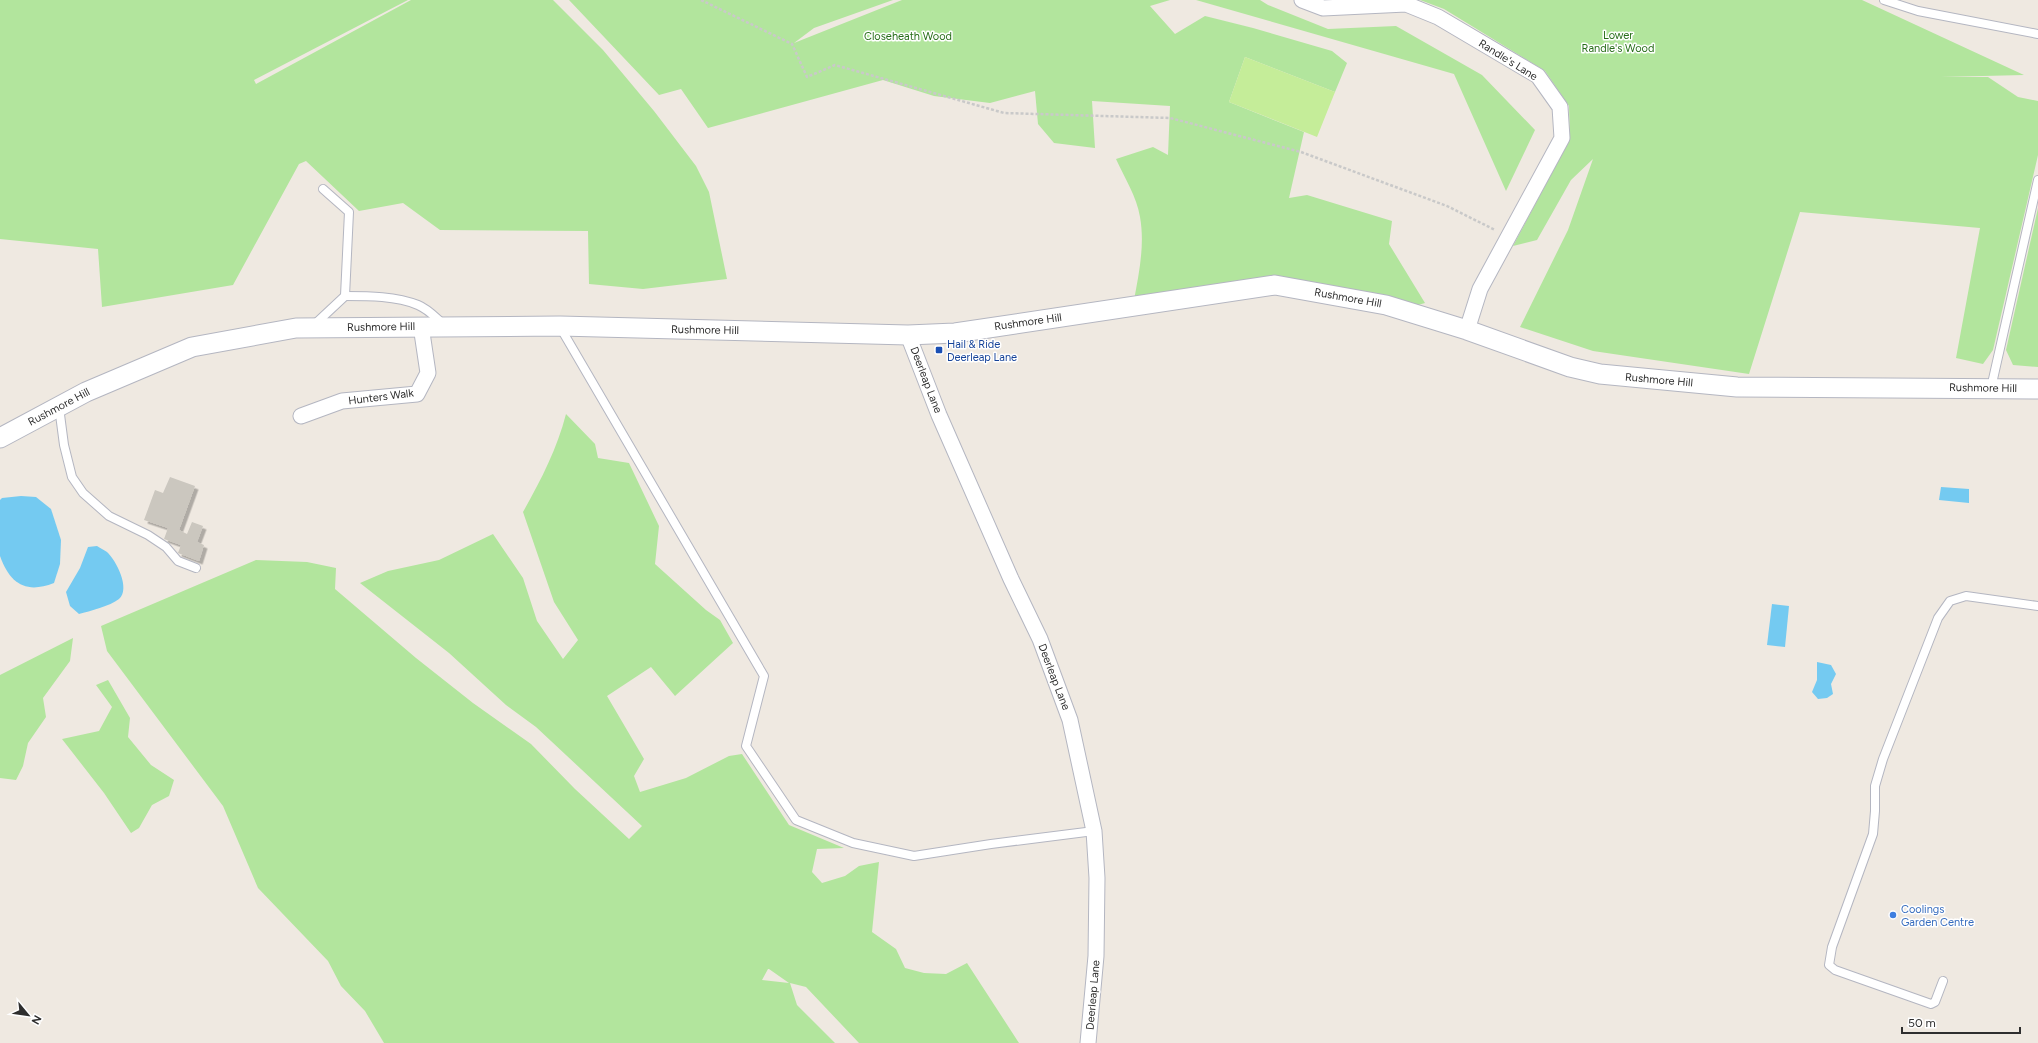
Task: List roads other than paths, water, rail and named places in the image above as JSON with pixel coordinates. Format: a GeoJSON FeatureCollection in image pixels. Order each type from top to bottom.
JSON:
{"type":"FeatureCollection","features":[{"type":"Feature","properties":{"kind":"street","name":"Randle's Lane"},"geometry":{"type":"LineString","coordinates":[[1302,0],[1323,8],[1406,4],[1438,17],[1538,76],[1560,107],[1562,138],[1480,289],[1467,330]]}},
{"type":"Feature","properties":{"kind":"street","name":"Rushmore Hill"},"geometry":{"type":"LineString","coordinates":[[0,438],[86,392],[192,347],[296,328],[560,326],[908,335],[955,333],[1275,285],[1386,305],[1467,330],[1570,367],[1600,374],[1737,387],[2038,389]]}},
{"type":"Feature","properties":{"kind":"street","name":"Hunters Walk"},"geometry":{"type":"LineString","coordinates":[[301,416],[342,401],[418,394],[428,373],[421,326]]}},
{"type":"Feature","properties":{"kind":"street","name":"Deerleap Lane"},"geometry":{"type":"LineString","coordinates":[[908,335],[939,415],[1011,579],[1040,639],[1070,720],[1094,831],[1097,878],[1096,956],[1088,1043]]}},
{"type":"Feature","properties":{"kind":"lane"},"geometry":{"type":"LineString","coordinates":[[1884,0],[1918,10],[2038,34]]}},
{"type":"Feature","properties":{"kind":"lane"},"geometry":{"type":"LineString","coordinates":[[1991,388],[2038,180]]}},
{"type":"Feature","properties":{"kind":"lane"},"geometry":{"type":"LineString","coordinates":[[311,328],[331,311],[345,296],[348,212],[323,189]]}},
{"type":"Feature","properties":{"kind":"lane"},"geometry":{"type":"LineString","coordinates":[[345,296],[387,298],[418,305],[429,311],[445,326]]}},
{"type":"Feature","properties":{"kind":"lane"},"geometry":{"type":"LineString","coordinates":[[560,326],[764,676],[746,746],[796,820],[853,843],[914,856],[991,844],[1094,831]]}},
{"type":"Feature","properties":{"kind":"lane"},"geometry":{"type":"LineString","coordinates":[[59,406],[64,445],[72,477],[83,493],[110,516],[148,535],[166,547],[178,561],[196,568]]}},
{"type":"Feature","properties":{"kind":"lane"},"geometry":{"type":"LineString","coordinates":[[1943,982],[1935,1002],[1931,1004],[1835,970],[1830,965],[1832,947],[1873,834],[1876,811],[1875,786],[1883,759],[1938,618],[1950,601],[1966,596],[2038,606]]}},
{"type":"Feature","properties":{"kind":"water"},"geometry":{"type":"Polygon","coordinates":[[[1941,487],[1969,489],[1969,503],[1939,500],[1941,487]]]}},
{"type":"Feature","properties":{"kind":"water"},"geometry":{"type":"Polygon","coordinates":[[[21,496],[36,497],[51,509],[61,540],[60,564],[54,583],[35,587],[27,587],[20,584],[9,574],[0,556],[0,500],[2,498],[21,496]]]}},
{"type":"Feature","properties":{"kind":"water"},"geometry":{"type":"Polygon","coordinates":[[[97,546],[111,556],[118,568],[123,582],[122,594],[119,599],[110,604],[79,614],[70,606],[66,592],[80,568],[88,547],[97,546]]]}},
{"type":"Feature","properties":{"kind":"water"},"geometry":{"type":"Polygon","coordinates":[[[1772,604],[1789,606],[1785,647],[1767,645],[1772,604]]]}},
{"type":"Feature","properties":{"kind":"water"},"geometry":{"type":"Polygon","coordinates":[[[1817,662],[1831,665],[1836,674],[1831,684],[1833,694],[1827,698],[1818,699],[1812,692],[1817,680],[1817,662]]]}},
{"type":"Feature","properties":{"kind":"place","name":"Hail & Ride Deerleap Lane"},"geometry":{"type":"Point","coordinates":[939,350]}},
{"type":"Feature","properties":{"kind":"place","name":"Coolings Garden Centre"},"geometry":{"type":"Point","coordinates":[1893,915]}},
{"type":"Feature","properties":{"kind":"park label","name":"Closeheath Wood"},"geometry":{"type":"Point","coordinates":[908,36]}},
{"type":"Feature","properties":{"kind":"park label","name":"Lower Randle's Wood"},"geometry":{"type":"Point","coordinates":[1618,41]}}]}
